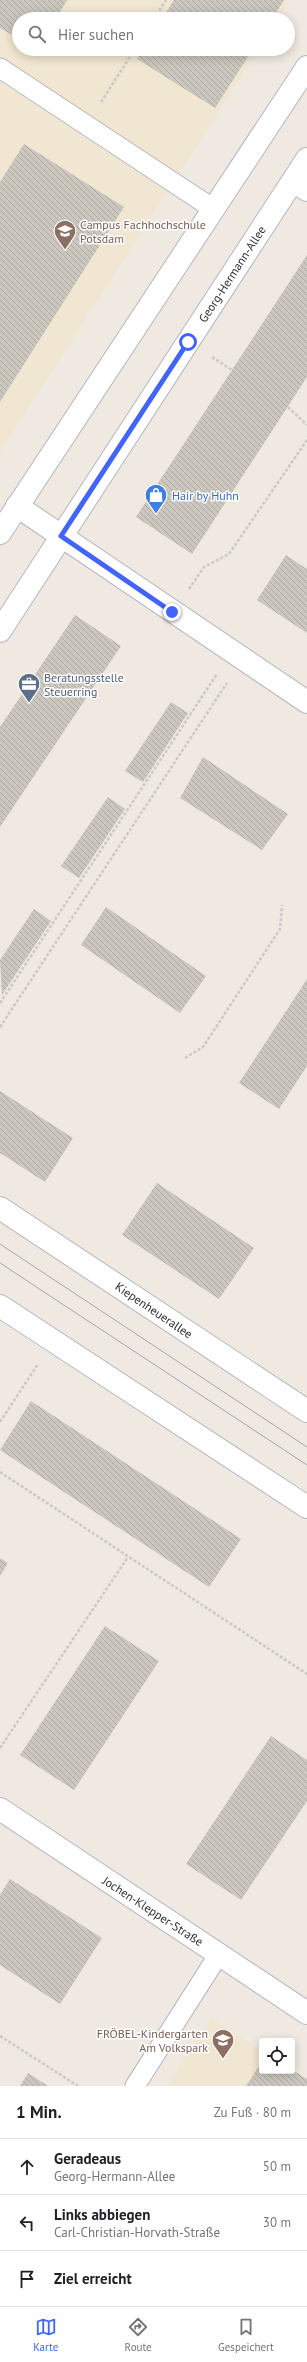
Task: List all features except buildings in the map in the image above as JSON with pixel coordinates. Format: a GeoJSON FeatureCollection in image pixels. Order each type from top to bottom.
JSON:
{"type":"FeatureCollection","features":[{"type":"Feature","properties":{"kind":"street"},"geometry":{"type":"LineString","coordinates":[[0,533],[212,208],[307,67]]}},
{"type":"Feature","properties":{"kind":"street","name":"Georg-Hermann-Allee"},"geometry":{"type":"LineString","coordinates":[[0,631],[61,536],[300,186],[307,159]]}},
{"type":"Feature","properties":{"kind":"street"},"geometry":{"type":"LineString","coordinates":[[17,506],[307,702]]}},
{"type":"Feature","properties":{"kind":"street","name":"Kiepenheuerallee"},"geometry":{"type":"LineString","coordinates":[[0,1208],[307,1411]]}},
{"type":"Feature","properties":{"kind":"street"},"geometry":{"type":"LineString","coordinates":[[0,1306],[307,1507]]}},
{"type":"Feature","properties":{"kind":"street","name":"Jochen-Klepper-Straße"},"geometry":{"type":"LineString","coordinates":[[0,1809],[307,2012]]}},
{"type":"Feature","properties":{"kind":"lane"},"geometry":{"type":"LineString","coordinates":[[0,68],[212,208]]}},
{"type":"Feature","properties":{"kind":"lane"},"geometry":{"type":"LineString","coordinates":[[135,2086],[219,1954]]}},
{"type":"Feature","properties":{"kind":"path"},"geometry":{"type":"LineString","coordinates":[[158,12],[166,0]]}},
{"type":"Feature","properties":{"kind":"path"},"geometry":{"type":"LineString","coordinates":[[86,125],[130,56]]}},
{"type":"Feature","properties":{"kind":"path"},"geometry":{"type":"LineString","coordinates":[[288,407],[307,425]]}},
{"type":"Feature","properties":{"kind":"path"},"geometry":{"type":"LineString","coordinates":[[172,612],[204,567],[229,554],[307,440]]}},
{"type":"Feature","properties":{"kind":"path"},"geometry":{"type":"LineString","coordinates":[[0,1003],[237,655]]}},
{"type":"Feature","properties":{"kind":"path"},"geometry":{"type":"LineString","coordinates":[[0,1027],[237,655]]}},
{"type":"Feature","properties":{"kind":"path"},"geometry":{"type":"LineString","coordinates":[[185,1058],[203,1047],[280,929],[282,905]]}},
{"type":"Feature","properties":{"kind":"path"},"geometry":{"type":"LineString","coordinates":[[0,1422],[53,1341]]}},
{"type":"Feature","properties":{"kind":"path"},"geometry":{"type":"LineString","coordinates":[[0,1472],[307,1674]]}},
{"type":"Feature","properties":{"kind":"path"},"geometry":{"type":"LineString","coordinates":[[0,1748],[128,1556]]}},
{"type":"Feature","properties":{"kind":"path"},"geometry":{"type":"LineString","coordinates":[[0,2036],[78,2086]]}},
{"type":"Feature","properties":{"kind":"shaded area","name":"Campus Fachhochschule Potsdam"},"geometry":{"type":"Polygon","coordinates":[[[0,0],[290,0],[282,12],[12,12],[12,56],[255,56],[0,452],[0,0]]]}},
{"type":"Feature","properties":{"kind":"shaded area","name":"FRÖBEL-Kindergarten Am Volkspark"},"geometry":{"type":"Polygon","coordinates":[[[211,2018],[259,2049],[259,2074],[295,2074],[295,2072],[307,2079],[307,2086],[167,2086],[211,2018]]]}},
{"type":"Feature","properties":{"kind":"tram line"},"geometry":{"type":"LineString","coordinates":[[0,1244],[307,1447]]}},
{"type":"Feature","properties":{"kind":"tram line"},"geometry":{"type":"LineString","coordinates":[[0,1263],[307,1465]]}},
{"type":"Feature","properties":{"kind":"place","name":"Campus Fachhochschule Potsdam"},"geometry":{"type":"Point","coordinates":[65,250]}},
{"type":"Feature","properties":{"kind":"place","name":"Hair by Huhn"},"geometry":{"type":"Point","coordinates":[156,514]}},
{"type":"Feature","properties":{"kind":"place","name":"Beratungsstelle Steuerring"},"geometry":{"type":"Point","coordinates":[29,704]}},
{"type":"Feature","properties":{"kind":"place","name":"FRÖBEL-Kindergarten Am Volkspark"},"geometry":{"type":"Point","coordinates":[223,2060]}},
{"type":"Feature","properties":{"kind":"route"},"geometry":{"type":"LineString","coordinates":[[172,612],[61,536],[188,342]]}}]}
